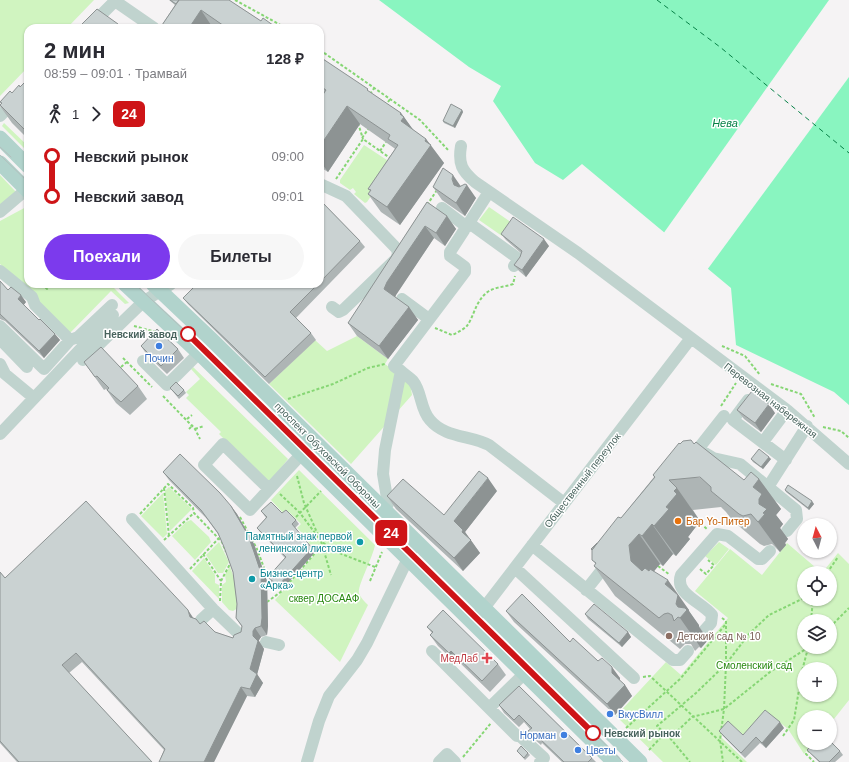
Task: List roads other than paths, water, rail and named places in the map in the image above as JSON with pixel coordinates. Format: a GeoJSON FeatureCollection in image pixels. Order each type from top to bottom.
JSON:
{"type":"FeatureCollection","features":[{"type":"Feature","properties":{"kind":"main road"},"geometry":{"type":"LineString","coordinates":[[0,138],[24,162]]}},
{"type":"Feature","properties":{"kind":"main road"},"geometry":{"type":"LineString","coordinates":[[0,163],[24,187]]}},
{"type":"Feature","properties":{"kind":"main road","name":"проспект Обуховской Обороны"},"geometry":{"type":"LineString","coordinates":[[129,288],[199,353],[298,457],[407,558],[614,762]]}},
{"type":"Feature","properties":{"kind":"main road","name":"проспект Обуховской Обороны"},"geometry":{"type":"LineString","coordinates":[[163,288],[383,510],[640,762]]}},
{"type":"Feature","properties":{"kind":"street"},"geometry":{"type":"LineString","coordinates":[[92,24],[116,1],[148,24]]}},
{"type":"Feature","properties":{"kind":"street"},"geometry":{"type":"LineString","coordinates":[[0,116],[24,92]]}},
{"type":"Feature","properties":{"kind":"street","name":"Перевозная набережная"},"geometry":{"type":"LineString","coordinates":[[461,146],[459,157],[463,172],[471,187],[489,192],[578,253],[741,376],[762,383],[787,410],[812,424],[849,464]]}},
{"type":"Feature","properties":{"kind":"street"},"geometry":{"type":"LineString","coordinates":[[324,186],[346,196],[397,249],[398,254],[396,259],[344,310],[339,312],[332,307]]}},
{"type":"Feature","properties":{"kind":"street"},"geometry":{"type":"LineString","coordinates":[[0,212],[24,192]]}},
{"type":"Feature","properties":{"kind":"street"},"geometry":{"type":"LineString","coordinates":[[383,510],[388,504],[383,474],[397,368],[427,322],[465,272],[465,267],[450,256],[450,252],[489,192]]}},
{"type":"Feature","properties":{"kind":"street"},"geometry":{"type":"LineString","coordinates":[[442,208],[455,214],[468,225],[519,259],[514,266]]}},
{"type":"Feature","properties":{"kind":"street"},"geometry":{"type":"LineString","coordinates":[[0,271],[32,297],[35,305],[70,340]]}},
{"type":"Feature","properties":{"kind":"street"},"geometry":{"type":"LineString","coordinates":[[83,360],[159,288]]}},
{"type":"Feature","properties":{"kind":"street"},"geometry":{"type":"LineString","coordinates":[[402,299],[427,322]]}},
{"type":"Feature","properties":{"kind":"street"},"geometry":{"type":"LineString","coordinates":[[0,326],[44,369],[70,340],[78,337],[112,306],[113,315],[0,434]]}},
{"type":"Feature","properties":{"kind":"street"},"geometry":{"type":"LineString","coordinates":[[113,315],[125,320]]}},
{"type":"Feature","properties":{"kind":"street","name":"Общественный переулок"},"geometry":{"type":"LineString","coordinates":[[472,622],[691,338]]}},
{"type":"Feature","properties":{"kind":"street"},"geometry":{"type":"LineString","coordinates":[[0,340],[27,367]]}},
{"type":"Feature","properties":{"kind":"street"},"geometry":{"type":"LineString","coordinates":[[143,361],[163,390],[199,353]]}},
{"type":"Feature","properties":{"kind":"street"},"geometry":{"type":"LineString","coordinates":[[397,368],[413,381],[418,391],[421,404],[430,420],[450,434],[480,440],[489,445],[564,503]]}},
{"type":"Feature","properties":{"kind":"street"},"geometry":{"type":"LineString","coordinates":[[2,373],[34,398]]}},
{"type":"Feature","properties":{"kind":"street"},"geometry":{"type":"LineString","coordinates":[[762,383],[733,420],[786,460]]}},
{"type":"Feature","properties":{"kind":"street"},"geometry":{"type":"LineString","coordinates":[[763,442],[787,410]]}},
{"type":"Feature","properties":{"kind":"street"},"geometry":{"type":"LineString","coordinates":[[683,468],[720,420]]}},
{"type":"Feature","properties":{"kind":"street"},"geometry":{"type":"LineString","coordinates":[[768,487],[812,424]]}},
{"type":"Feature","properties":{"kind":"street"},"geometry":{"type":"LineString","coordinates":[[271,487],[223,444],[204,465],[250,510],[314,441]]}},
{"type":"Feature","properties":{"kind":"street"},"geometry":{"type":"LineString","coordinates":[[698,449],[713,458],[740,464],[796,510],[797,519],[787,531]]}},
{"type":"Feature","properties":{"kind":"street"},"geometry":{"type":"LineString","coordinates":[[132,520],[214,604],[241,636]]}},
{"type":"Feature","properties":{"kind":"street"},"geometry":{"type":"LineString","coordinates":[[704,631],[711,623],[712,615],[683,590],[680,580],[681,575],[717,534],[728,536],[758,559],[762,559],[770,551]]}},
{"type":"Feature","properties":{"kind":"street"},"geometry":{"type":"LineString","coordinates":[[307,762],[319,721],[329,696],[342,673],[357,660],[367,643],[416,542]]}},
{"type":"Feature","properties":{"kind":"street"},"geometry":{"type":"LineString","coordinates":[[532,545],[673,660],[680,660],[688,651]]}},
{"type":"Feature","properties":{"kind":"street"},"geometry":{"type":"LineString","coordinates":[[586,590],[618,549]]}},
{"type":"Feature","properties":{"kind":"street"},"geometry":{"type":"LineString","coordinates":[[515,568],[634,678]]}},
{"type":"Feature","properties":{"kind":"street"},"geometry":{"type":"LineString","coordinates":[[202,620],[214,604]]}},
{"type":"Feature","properties":{"kind":"street"},"geometry":{"type":"LineString","coordinates":[[266,642],[279,645]]}},
{"type":"Feature","properties":{"kind":"street"},"geometry":{"type":"LineString","coordinates":[[432,651],[517,736],[520,736],[544,758],[540,762]]}},
{"type":"Feature","properties":{"kind":"street"},"geometry":{"type":"LineString","coordinates":[[489,708],[524,674]]}},
{"type":"Feature","properties":{"kind":"street"},"geometry":{"type":"LineString","coordinates":[[439,762],[447,754],[455,762]]}},
{"type":"Feature","properties":{"kind":"water","name":"Нева"},"geometry":{"type":"Polygon","coordinates":[[[379,0],[849,0],[849,405],[834,392],[736,345],[731,288],[582,164],[563,180],[535,163],[493,101],[501,86],[469,67],[379,0]]]}},
{"type":"Feature","properties":{"kind":"tram line"},"geometry":{"type":"LineString","coordinates":[[0,147],[11,157]]}},
{"type":"Feature","properties":{"kind":"tram line"},"geometry":{"type":"LineString","coordinates":[[0,155],[24,178]]}},
{"type":"Feature","properties":{"kind":"tram line"},"geometry":{"type":"LineString","coordinates":[[139,288],[203,348],[623,762]]}},
{"type":"Feature","properties":{"kind":"tram line","name":"24"},"geometry":{"type":"LineString","coordinates":[[188,334],[593,733]]}},
{"type":"Feature","properties":{"kind":"place","name":"Невский завод"},"geometry":{"type":"Point","coordinates":[188,334]}},
{"type":"Feature","properties":{"kind":"place","name":"Почин"},"geometry":{"type":"Point","coordinates":[159,346]}},
{"type":"Feature","properties":{"kind":"place","name":"Бар Yo-Питер"},"geometry":{"type":"Point","coordinates":[678,521]}},
{"type":"Feature","properties":{"kind":"place","name":"Памятный знак первой ленинской листовке"},"geometry":{"type":"Point","coordinates":[360,542]}},
{"type":"Feature","properties":{"kind":"place","name":"Бизнес-центр «Арка»"},"geometry":{"type":"Point","coordinates":[252,579]}},
{"type":"Feature","properties":{"kind":"place","name":"Детский сад № 10"},"geometry":{"type":"Point","coordinates":[669,636]}},
{"type":"Feature","properties":{"kind":"place","name":"МедЛаб"},"geometry":{"type":"Point","coordinates":[487,658]}},
{"type":"Feature","properties":{"kind":"place","name":"ВкусВилл"},"geometry":{"type":"Point","coordinates":[610,714]}},
{"type":"Feature","properties":{"kind":"place","name":"Невский рынок"},"geometry":{"type":"Point","coordinates":[593,733]}},
{"type":"Feature","properties":{"kind":"place","name":"Норман"},"geometry":{"type":"Point","coordinates":[564,735]}},
{"type":"Feature","properties":{"kind":"place","name":"Цветы"},"geometry":{"type":"Point","coordinates":[578,750]}},
{"type":"Feature","properties":{"kind":"park label","name":"сквер ДОСААФ"},"geometry":{"type":"Point","coordinates":[324,598]}},
{"type":"Feature","properties":{"kind":"park label","name":"Смоленский сад"},"geometry":{"type":"Point","coordinates":[754,665]}}]}
